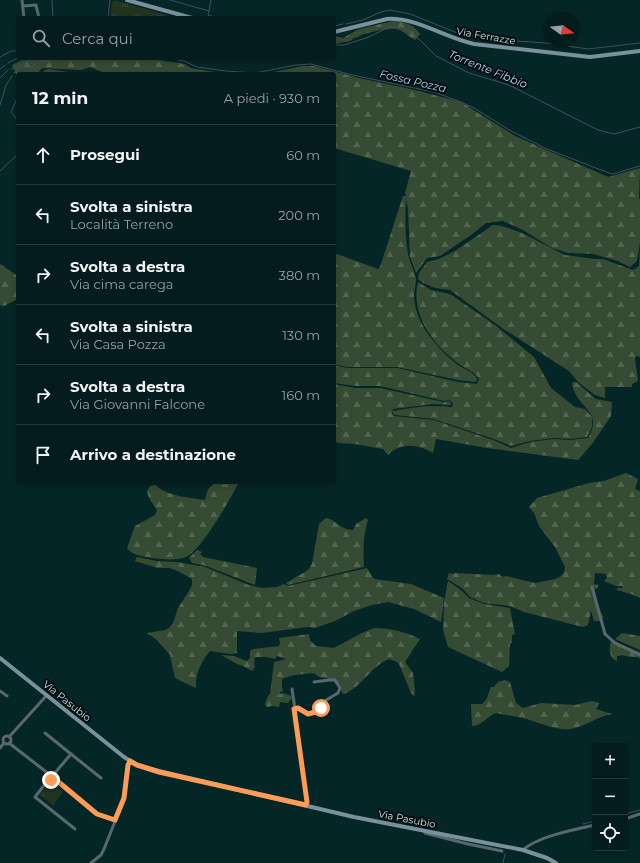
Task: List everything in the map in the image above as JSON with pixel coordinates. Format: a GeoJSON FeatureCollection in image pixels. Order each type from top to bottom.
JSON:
{"type":"FeatureCollection","features":[{"type":"Feature","properties":{"kind":"street"},"geometry":{"type":"LineString","coordinates":[[22,0],[24,16]]}},
{"type":"Feature","properties":{"kind":"street"},"geometry":{"type":"LineString","coordinates":[[127,0],[185,16]]}},
{"type":"Feature","properties":{"kind":"street"},"geometry":{"type":"LineString","coordinates":[[23,6],[36,5],[39,16]]}},
{"type":"Feature","properties":{"kind":"street","name":"Via Ferrazze"},"geometry":{"type":"LineString","coordinates":[[336,32],[393,18],[409,21],[456,40],[474,44],[590,57],[640,51]]}},
{"type":"Feature","properties":{"kind":"street"},"geometry":{"type":"LineString","coordinates":[[592,587],[605,634],[615,643],[640,655]]}},
{"type":"Feature","properties":{"kind":"street","name":"Via Pasubio"},"geometry":{"type":"LineString","coordinates":[[0,658],[124,757],[143,767],[354,817],[523,850],[547,858],[556,863]]}},
{"type":"Feature","properties":{"kind":"street"},"geometry":{"type":"LineString","coordinates":[[295,711],[298,708],[308,714],[319,711],[323,702],[338,694],[340,685],[335,680],[314,682]]}},
{"type":"Feature","properties":{"kind":"street"},"geometry":{"type":"LineString","coordinates":[[292,689],[307,802],[306,805]]}},
{"type":"Feature","properties":{"kind":"street"},"geometry":{"type":"LineString","coordinates":[[0,690],[7,696]]}},
{"type":"Feature","properties":{"kind":"street"},"geometry":{"type":"LineString","coordinates":[[0,735],[4,738],[9,737],[46,695]]}},
{"type":"Feature","properties":{"kind":"street"},"geometry":{"type":"LineString","coordinates":[[45,733],[101,778]]}},
{"type":"Feature","properties":{"kind":"street"},"geometry":{"type":"LineString","coordinates":[[9,737],[9,743]]}},
{"type":"Feature","properties":{"kind":"street"},"geometry":{"type":"LineString","coordinates":[[0,748],[4,743],[4,738]]}},
{"type":"Feature","properties":{"kind":"street"},"geometry":{"type":"LineString","coordinates":[[4,743],[9,743],[49,774],[54,774],[71,754]]}},
{"type":"Feature","properties":{"kind":"street"},"geometry":{"type":"LineString","coordinates":[[91,863],[101,855],[124,798],[128,765],[130,761]]}},
{"type":"Feature","properties":{"kind":"street"},"geometry":{"type":"LineString","coordinates":[[49,774],[49,779],[36,797],[75,829]]}},
{"type":"Feature","properties":{"kind":"street"},"geometry":{"type":"LineString","coordinates":[[54,774],[56,777],[55,779],[97,814],[115,820]]}},
{"type":"Feature","properties":{"kind":"street"},"geometry":{"type":"LineString","coordinates":[[49,779],[55,779]]}},
{"type":"Feature","properties":{"kind":"street"},"geometry":{"type":"LineString","coordinates":[[628,818],[640,814]]}},
{"type":"Feature","properties":{"kind":"street"},"geometry":{"type":"LineString","coordinates":[[404,826],[468,844],[502,851]]}},
{"type":"Feature","properties":{"kind":"street"},"geometry":{"type":"LineString","coordinates":[[523,850],[528,845],[546,838],[592,826]]}},
{"type":"Feature","properties":{"kind":"green space"},"geometry":{"type":"Polygon","coordinates":[[[114,0],[170,16],[110,16],[112,3],[114,0]]]}},
{"type":"Feature","properties":{"kind":"green space"},"geometry":{"type":"Polygon","coordinates":[[[397,20],[413,26],[420,34],[415,40],[404,32],[396,29],[388,29],[370,32],[350,41],[336,44],[336,36],[343,38],[359,29],[397,20]]]}},
{"type":"Feature","properties":{"kind":"green space"},"geometry":{"type":"Polygon","coordinates":[[[22,60],[158,60],[185,64],[191,68],[215,72],[102,72],[90,67],[81,70],[42,68],[39,72],[16,72],[16,74],[12,65],[22,60]]]}},
{"type":"Feature","properties":{"kind":"green space"},"geometry":{"type":"Polygon","coordinates":[[[303,66],[314,66],[461,102],[515,136],[608,177],[640,168],[640,242],[637,261],[630,267],[618,261],[593,254],[568,253],[552,248],[523,230],[503,221],[486,223],[440,256],[427,258],[416,273],[410,257],[408,209],[406,199],[406,240],[409,257],[416,277],[414,302],[420,321],[438,347],[455,363],[474,374],[477,379],[476,382],[458,380],[397,367],[347,367],[336,364],[336,254],[378,269],[380,267],[403,196],[406,196],[405,193],[411,171],[336,149],[336,72],[274,72],[303,66]]]}},
{"type":"Feature","properties":{"kind":"green space"},"geometry":{"type":"Polygon","coordinates":[[[49,69],[68,72],[43,72],[49,69]]]}},
{"type":"Feature","properties":{"kind":"green space"},"geometry":{"type":"Polygon","coordinates":[[[493,225],[502,226],[522,233],[565,255],[603,259],[633,270],[639,266],[640,250],[640,357],[636,356],[635,359],[638,381],[632,384],[632,387],[605,387],[605,398],[595,395],[579,383],[569,371],[502,328],[450,290],[435,288],[418,279],[419,273],[427,262],[439,259],[455,251],[493,225]]]}},
{"type":"Feature","properties":{"kind":"green space"},"geometry":{"type":"Polygon","coordinates":[[[0,264],[16,275],[16,300],[4,306],[0,305],[0,264]]]}},
{"type":"Feature","properties":{"kind":"green space"},"geometry":{"type":"Polygon","coordinates":[[[418,282],[431,290],[450,294],[495,325],[534,357],[551,388],[575,407],[585,409],[592,417],[592,427],[587,437],[570,439],[553,438],[530,441],[511,446],[434,419],[393,414],[393,411],[416,407],[452,407],[453,403],[449,400],[444,401],[380,386],[355,386],[336,383],[336,365],[347,368],[397,368],[458,382],[477,384],[479,379],[473,372],[450,357],[426,329],[421,318],[416,294],[418,282]]]}},
{"type":"Feature","properties":{"kind":"green space"},"geometry":{"type":"Polygon","coordinates":[[[573,382],[576,382],[596,399],[612,402],[611,416],[592,444],[578,460],[487,448],[436,439],[433,453],[416,446],[404,446],[388,455],[383,449],[336,442],[336,384],[355,388],[380,388],[444,402],[449,401],[451,405],[433,404],[393,409],[392,414],[394,416],[434,420],[493,440],[511,448],[530,442],[553,439],[570,440],[588,438],[592,429],[593,421],[588,410],[575,392],[572,384],[573,382]]]}},
{"type":"Feature","properties":{"kind":"green space"},"geometry":{"type":"Polygon","coordinates":[[[626,473],[638,479],[635,489],[640,491],[640,598],[617,590],[617,588],[622,588],[623,586],[616,586],[604,581],[607,578],[606,574],[595,573],[594,584],[598,585],[598,588],[595,589],[596,596],[603,617],[601,621],[594,621],[591,611],[588,625],[583,627],[524,612],[510,606],[484,603],[470,597],[462,588],[447,579],[449,573],[499,574],[502,577],[506,576],[535,583],[555,579],[561,576],[565,567],[555,547],[539,526],[534,513],[529,507],[537,498],[589,483],[604,481],[626,473]]]}},
{"type":"Feature","properties":{"kind":"green space"},"geometry":{"type":"Polygon","coordinates":[[[214,484],[238,484],[215,523],[192,553],[182,558],[165,559],[138,555],[129,551],[127,548],[135,526],[155,515],[157,511],[147,491],[150,486],[155,485],[166,492],[179,496],[205,500],[208,489],[214,484]]]}},
{"type":"Feature","properties":{"kind":"green space"},"geometry":{"type":"Polygon","coordinates":[[[326,518],[344,528],[353,530],[356,524],[366,518],[368,520],[365,532],[364,567],[288,585],[286,583],[308,570],[312,564],[319,524],[326,518]]]}},
{"type":"Feature","properties":{"kind":"green space"},"geometry":{"type":"Polygon","coordinates":[[[197,550],[202,552],[200,554],[203,557],[257,568],[255,585],[206,566],[192,563],[189,558],[197,550]]]}},
{"type":"Feature","properties":{"kind":"green space"},"geometry":{"type":"Polygon","coordinates":[[[137,557],[205,567],[249,585],[262,588],[277,587],[284,584],[288,586],[367,568],[374,579],[411,584],[444,598],[441,622],[414,609],[388,602],[354,611],[335,621],[315,628],[308,627],[262,633],[237,631],[237,653],[231,654],[210,651],[199,668],[196,678],[196,688],[175,678],[170,655],[157,640],[147,633],[169,628],[173,623],[178,608],[192,585],[192,579],[169,568],[157,568],[135,561],[137,557]]]}},
{"type":"Feature","properties":{"kind":"green space"},"geometry":{"type":"Polygon","coordinates":[[[448,581],[469,598],[484,604],[510,608],[515,634],[512,635],[512,642],[510,644],[509,666],[502,672],[448,647],[443,630],[444,603],[448,581]]]}},
{"type":"Feature","properties":{"kind":"green space"},"geometry":{"type":"Polygon","coordinates":[[[374,628],[398,631],[420,639],[405,662],[413,673],[415,691],[414,696],[411,693],[399,664],[389,659],[377,666],[356,687],[344,694],[342,693],[339,683],[336,684],[334,681],[320,677],[314,673],[294,675],[282,679],[283,691],[279,694],[283,693],[291,696],[292,698],[288,703],[280,702],[279,707],[267,707],[265,704],[270,694],[274,662],[286,659],[277,656],[275,659],[255,657],[255,667],[252,671],[221,655],[233,656],[247,661],[250,658],[250,651],[253,649],[279,646],[279,638],[309,634],[310,640],[316,646],[334,648],[374,628]]]}},
{"type":"Feature","properties":{"kind":"green space"},"geometry":{"type":"Polygon","coordinates":[[[622,633],[640,636],[640,650],[615,639],[622,633]]]}},
{"type":"Feature","properties":{"kind":"green space"},"geometry":{"type":"Polygon","coordinates":[[[612,639],[640,652],[640,658],[621,655],[617,656],[617,661],[614,659],[610,652],[612,639]]]}},
{"type":"Feature","properties":{"kind":"green space"},"geometry":{"type":"Polygon","coordinates":[[[505,680],[510,682],[516,703],[523,708],[541,703],[575,705],[592,701],[599,703],[596,709],[612,714],[571,729],[560,729],[523,718],[496,713],[482,723],[472,726],[471,704],[482,704],[486,700],[491,687],[494,687],[498,682],[505,680]]]}},
{"type":"Feature","properties":{"kind":"green space"},"geometry":{"type":"Polygon","coordinates":[[[49,783],[53,783],[63,792],[53,805],[40,795],[49,783]]]}},
{"type":"Feature","properties":{"kind":"waterway"},"geometry":{"type":"LineString","coordinates":[[52,0],[53,16]]}},
{"type":"Feature","properties":{"kind":"waterway"},"geometry":{"type":"LineString","coordinates":[[108,16],[110,0]]}},
{"type":"Feature","properties":{"kind":"waterway"},"geometry":{"type":"LineString","coordinates":[[170,0],[209,11],[208,15],[211,16]]}},
{"type":"Feature","properties":{"kind":"waterway"},"geometry":{"type":"LineString","coordinates":[[209,11],[211,0]]}},
{"type":"Feature","properties":{"kind":"waterway"},"geometry":{"type":"LineString","coordinates":[[346,24],[363,20],[381,12],[390,10],[410,14],[460,34],[500,40],[546,43],[588,49],[640,43]]}},
{"type":"Feature","properties":{"kind":"waterway"},"geometry":{"type":"LineString","coordinates":[[336,26],[343,24]]}},
{"type":"Feature","properties":{"kind":"waterway","name":"Torrente Fibbio"},"geometry":{"type":"LineString","coordinates":[[336,45],[344,45],[369,37],[389,27],[404,28],[421,41],[436,56],[469,73],[509,85],[598,130],[614,134],[640,127]]}},
{"type":"Feature","properties":{"kind":"waterway","name":"Torrente Fibbio"},"geometry":{"type":"LineString","coordinates":[[0,57],[11,51],[16,51]]}},
{"type":"Feature","properties":{"kind":"waterway","name":"Torrente Fibbio"},"geometry":{"type":"LineString","coordinates":[[8,63],[16,59]]}},
{"type":"Feature","properties":{"kind":"waterway"},"geometry":{"type":"LineString","coordinates":[[11,69],[31,60]]}},
{"type":"Feature","properties":{"kind":"waterway"},"geometry":{"type":"LineString","coordinates":[[14,73],[20,68],[39,60]]}},
{"type":"Feature","properties":{"kind":"waterway","name":"Fossa Pozza"},"geometry":{"type":"LineString","coordinates":[[29,72],[36,64],[50,60]]}},
{"type":"Feature","properties":{"kind":"waterway","name":"Fossa Pozza"},"geometry":{"type":"LineString","coordinates":[[179,60],[197,67],[240,72]]}},
{"type":"Feature","properties":{"kind":"waterway","name":"Fossa Pozza"},"geometry":{"type":"LineString","coordinates":[[260,72],[296,65],[311,64],[352,75],[434,92],[474,108],[511,131],[547,149],[609,173],[613,174],[640,166]]}},
{"type":"Feature","properties":{"kind":"waterway","name":"Torrente Fibbio"},"geometry":{"type":"LineString","coordinates":[[0,69],[5,65]]}},
{"type":"Feature","properties":{"kind":"waterway"},"geometry":{"type":"LineString","coordinates":[[0,78],[8,70]]}},
{"type":"Feature","properties":{"kind":"waterway"},"geometry":{"type":"LineString","coordinates":[[0,105],[6,85],[12,76]]}},
{"type":"Feature","properties":{"kind":"waterway","name":"Fossa Pozza"},"geometry":{"type":"LineString","coordinates":[[16,101],[11,112],[16,118]]}},
{"type":"Feature","properties":{"kind":"waterway","name":"Fossa Pozza"},"geometry":{"type":"LineString","coordinates":[[0,171],[16,156]]}},
{"type":"Feature","properties":{"kind":"waterway"},"geometry":{"type":"LineString","coordinates":[[628,813],[640,810]]}},
{"type":"Feature","properties":{"kind":"waterway"},"geometry":{"type":"LineString","coordinates":[[583,824],[592,822]]}},
{"type":"Feature","properties":{"kind":"waterway"},"geometry":{"type":"LineString","coordinates":[[503,863],[505,854]]}},
{"type":"Feature","properties":{"kind":"route"},"geometry":{"type":"LineString","coordinates":[[51,780],[55,779],[97,814],[115,820],[124,798],[128,765],[130,761],[137,765],[159,772],[306,805],[307,802],[294,709],[301,708],[308,714],[319,711],[321,708]]}}]}
